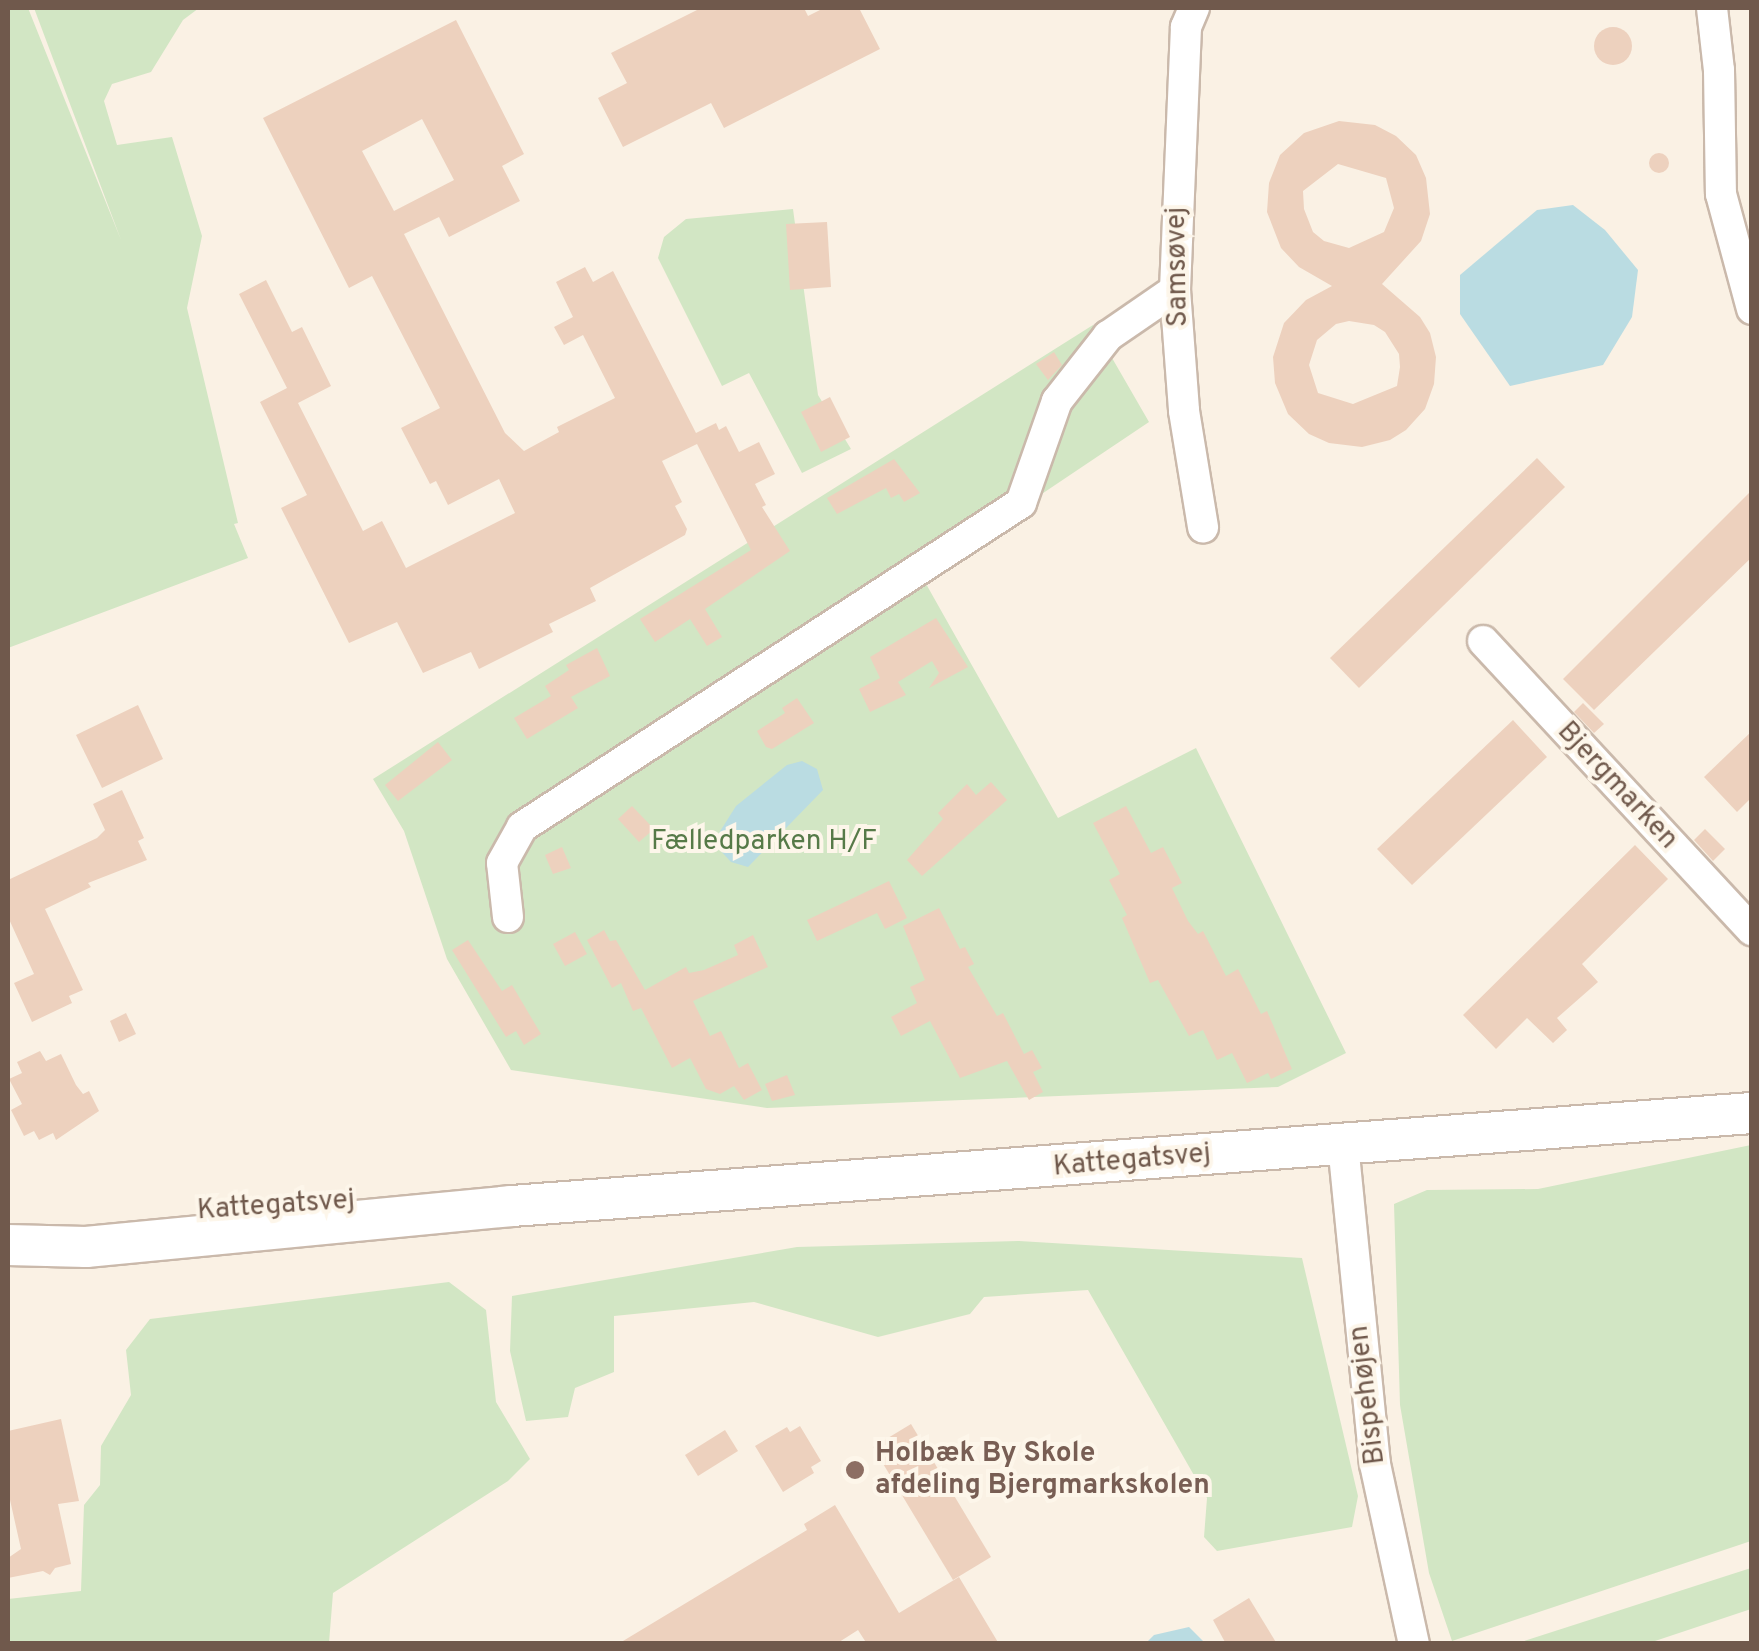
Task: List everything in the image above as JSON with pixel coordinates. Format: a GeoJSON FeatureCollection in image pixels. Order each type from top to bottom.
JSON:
{"type":"FeatureCollection","features":[{"type":"Feature","properties":{"kind":"street","name":"Samsøvej"},"geometry":{"type":"LineString","coordinates":[[1194,8],[1185,44],[1175,290],[1184,411],[1203,527]]}},
{"type":"Feature","properties":{"kind":"street"},"geometry":{"type":"LineString","coordinates":[[1712,8],[1720,70],[1721,194],[1752,309]]}},
{"type":"Feature","properties":{"kind":"street"},"geometry":{"type":"LineString","coordinates":[[508,916],[502,863],[522,826],[1022,503],[1057,401],[1108,336],[1175,290]]}},
{"type":"Feature","properties":{"kind":"street","name":"Bjergmarken"},"geometry":{"type":"LineString","coordinates":[[1483,642],[1752,930]]}},
{"type":"Feature","properties":{"kind":"street","name":"Kattegatsvej"},"geometry":{"type":"LineString","coordinates":[[26,1244],[86,1248],[512,1206],[1752,1114]]}},
{"type":"Feature","properties":{"kind":"street","name":"Bispehøjen"},"geometry":{"type":"LineString","coordinates":[[1343,1144],[1375,1464],[1414,1644]]}},
{"type":"Feature","properties":{"kind":"street","name":"Kattegatsvej"},"geometry":{"type":"LineString","coordinates":[[26,1244],[63,1233],[191,1211],[365,1199],[512,1206]]}},
{"type":"Feature","properties":{"kind":"green space"},"geometry":{"type":"Polygon","coordinates":[[[8,8],[28,8],[121,240],[34,8],[199,8],[183,20],[151,72],[112,84],[104,101],[117,145],[172,137],[202,236],[187,308],[238,523],[234,524],[248,558],[8,648],[8,8]]]}},
{"type":"Feature","properties":{"kind":"green space"},"geometry":{"type":"Polygon","coordinates":[[[793,209],[818,395],[851,449],[802,473],[749,373],[722,386],[658,258],[664,237],[686,219],[793,209]]]}},
{"type":"Feature","properties":{"kind":"green space","name":"Fælledparken H/F"},"geometry":{"type":"Polygon","coordinates":[[[1093,325],[1149,422],[921,575],[1058,818],[1196,748],[1346,1053],[1278,1087],[767,1108],[511,1070],[447,959],[404,831],[373,779],[1093,325]]]}},
{"type":"Feature","properties":{"kind":"green space"},"geometry":{"type":"Polygon","coordinates":[[[1751,1145],[1751,1541],[1452,1641],[1429,1573],[1400,1405],[1394,1204],[1427,1190],[1538,1189],[1751,1145]]]}},
{"type":"Feature","properties":{"kind":"green space"},"geometry":{"type":"Polygon","coordinates":[[[1019,1241],[1302,1258],[1358,1496],[1352,1527],[1217,1551],[1204,1537],[1207,1498],[1088,1290],[984,1297],[970,1314],[878,1337],[754,1302],[614,1316],[614,1372],[575,1388],[568,1417],[526,1421],[510,1351],[512,1296],[797,1247],[1019,1241]]]}},
{"type":"Feature","properties":{"kind":"green space"},"geometry":{"type":"Polygon","coordinates":[[[449,1282],[486,1310],[496,1402],[530,1459],[508,1481],[333,1593],[329,1643],[8,1643],[8,1599],[81,1591],[84,1505],[100,1485],[101,1446],[131,1395],[126,1350],[150,1319],[449,1282]]]}},
{"type":"Feature","properties":{"kind":"green space"},"geometry":{"type":"Polygon","coordinates":[[[1751,1568],[1751,1609],[1649,1643],[1518,1643],[1751,1568]]]}},
{"type":"Feature","properties":{"kind":"water"},"geometry":{"type":"Polygon","coordinates":[[[1573,205],[1605,230],[1638,270],[1632,317],[1603,365],[1510,386],[1460,314],[1460,275],[1537,210],[1573,205]]]}},
{"type":"Feature","properties":{"kind":"water"},"geometry":{"type":"Polygon","coordinates":[[[802,761],[817,769],[823,790],[748,867],[731,862],[718,848],[719,833],[736,806],[787,765],[802,761]]]}},
{"type":"Feature","properties":{"kind":"water"},"geometry":{"type":"Polygon","coordinates":[[[1189,1627],[1205,1643],[1146,1643],[1154,1635],[1189,1627]]]}},
{"type":"Feature","properties":{"kind":"building"},"geometry":{"type":"Polygon","coordinates":[[[701,8],[804,8],[808,16],[824,8],[859,8],[880,49],[724,128],[711,103],[623,147],[598,98],[627,83],[611,53],[701,8]]]}},
{"type":"Feature","properties":{"kind":"building"},"geometry":{"type":"Polygon","coordinates":[[[456,20],[524,154],[502,166],[520,201],[449,237],[439,217],[404,234],[505,433],[524,451],[559,432],[557,427],[615,398],[583,335],[564,345],[554,327],[573,317],[556,282],[585,267],[593,282],[613,271],[696,433],[716,423],[719,430],[726,426],[739,452],[759,442],[775,474],[755,484],[766,505],[762,507],[790,551],[705,609],[722,637],[707,646],[690,619],[655,642],[640,619],[751,550],[697,444],[662,461],[682,502],[675,506],[687,529],[685,535],[590,588],[596,601],[549,624],[553,632],[479,669],[471,652],[423,673],[397,622],[349,643],[281,508],[307,495],[260,402],[287,388],[239,294],[266,280],[292,332],[302,327],[331,386],[298,403],[363,531],[382,521],[406,568],[515,513],[499,479],[448,505],[436,481],[430,484],[401,428],[440,408],[372,276],[349,288],[263,118],[456,20]],[[422,119],[362,151],[394,211],[454,180],[422,119]]]}},
{"type":"Feature","properties":{"kind":"building"},"geometry":{"type":"Polygon","coordinates":[[[1613,27],[1626,33],[1632,46],[1626,59],[1613,65],[1600,59],[1594,46],[1600,33],[1613,27]]]}},
{"type":"Feature","properties":{"kind":"building"},"geometry":{"type":"Polygon","coordinates":[[[1339,121],[1375,125],[1396,136],[1416,155],[1426,178],[1430,214],[1421,241],[1382,284],[1420,317],[1430,333],[1436,357],[1434,384],[1425,409],[1406,430],[1390,440],[1362,447],[1329,443],[1309,434],[1288,414],[1275,383],[1273,357],[1284,323],[1306,300],[1332,286],[1299,267],[1281,248],[1267,212],[1269,183],[1280,155],[1304,133],[1339,121]],[[1338,164],[1303,191],[1304,209],[1313,232],[1324,241],[1349,248],[1384,232],[1394,208],[1386,178],[1338,164]],[[1349,321],[1336,324],[1317,340],[1309,365],[1318,393],[1353,404],[1397,386],[1400,367],[1399,354],[1385,332],[1374,325],[1349,321]]]}},
{"type":"Feature","properties":{"kind":"building"},"geometry":{"type":"Polygon","coordinates":[[[1659,153],[1669,163],[1659,173],[1649,163],[1659,153]]]}},
{"type":"Feature","properties":{"kind":"building"},"geometry":{"type":"Polygon","coordinates":[[[827,222],[831,287],[790,290],[786,224],[827,222]]]}},
{"type":"Feature","properties":{"kind":"building"},"geometry":{"type":"Polygon","coordinates":[[[1054,352],[1062,365],[1048,380],[1036,364],[1054,352]]]}},
{"type":"Feature","properties":{"kind":"building"},"geometry":{"type":"Polygon","coordinates":[[[830,397],[850,437],[821,452],[801,412],[830,397]]]}},
{"type":"Feature","properties":{"kind":"building"},"geometry":{"type":"Polygon","coordinates":[[[1537,458],[1565,487],[1359,688],[1330,658],[1537,458]]]}},
{"type":"Feature","properties":{"kind":"building"},"geometry":{"type":"Polygon","coordinates":[[[894,459],[920,493],[904,502],[899,494],[891,498],[886,488],[837,514],[827,498],[894,459]]]}},
{"type":"Feature","properties":{"kind":"building"},"geometry":{"type":"Polygon","coordinates":[[[1752,490],[1752,557],[1594,710],[1563,679],[1752,490]]]}},
{"type":"Feature","properties":{"kind":"building"},"geometry":{"type":"Polygon","coordinates":[[[936,618],[968,667],[929,688],[939,673],[932,661],[898,682],[906,695],[870,712],[859,689],[880,678],[870,657],[936,618]]]}},
{"type":"Feature","properties":{"kind":"building"},"geometry":{"type":"Polygon","coordinates":[[[597,648],[610,676],[571,697],[578,708],[527,739],[514,718],[551,696],[545,686],[569,670],[566,665],[597,648]]]}},
{"type":"Feature","properties":{"kind":"building"},"geometry":{"type":"Polygon","coordinates":[[[797,698],[814,723],[772,749],[766,747],[757,731],[785,713],[782,708],[797,698]]]}},
{"type":"Feature","properties":{"kind":"building"},"geometry":{"type":"Polygon","coordinates":[[[1583,703],[1604,724],[1594,733],[1574,712],[1583,703]]]}},
{"type":"Feature","properties":{"kind":"building"},"geometry":{"type":"Polygon","coordinates":[[[138,705],[163,759],[102,788],[76,735],[138,705]]]}},
{"type":"Feature","properties":{"kind":"building"},"geometry":{"type":"Polygon","coordinates":[[[1513,720],[1547,757],[1412,885],[1377,849],[1513,720]]]}},
{"type":"Feature","properties":{"kind":"building"},"geometry":{"type":"Polygon","coordinates":[[[1752,731],[1752,797],[1737,812],[1704,777],[1752,731]]]}},
{"type":"Feature","properties":{"kind":"building"},"geometry":{"type":"Polygon","coordinates":[[[438,742],[452,760],[398,801],[385,785],[438,742]]]}},
{"type":"Feature","properties":{"kind":"building"},"geometry":{"type":"Polygon","coordinates":[[[991,782],[1007,800],[922,876],[907,860],[943,819],[938,813],[967,784],[976,795],[991,782]]]}},
{"type":"Feature","properties":{"kind":"building"},"geometry":{"type":"Polygon","coordinates":[[[122,790],[144,838],[138,841],[147,860],[88,883],[91,887],[45,909],[83,990],[69,996],[72,1003],[32,1022],[14,983],[34,974],[8,917],[8,880],[97,838],[105,830],[93,804],[122,790]]]}},
{"type":"Feature","properties":{"kind":"building"},"geometry":{"type":"Polygon","coordinates":[[[632,806],[654,829],[639,842],[618,819],[632,806]]]}},
{"type":"Feature","properties":{"kind":"building"},"geometry":{"type":"Polygon","coordinates":[[[1126,806],[1151,853],[1163,847],[1182,883],[1172,888],[1188,921],[1198,934],[1203,931],[1226,976],[1238,969],[1261,1014],[1267,1011],[1292,1069],[1271,1079],[1268,1073],[1247,1083],[1232,1053],[1217,1060],[1203,1030],[1189,1036],[1158,980],[1150,983],[1122,918],[1127,915],[1109,880],[1120,874],[1093,823],[1126,806]]]}},
{"type":"Feature","properties":{"kind":"building"},"geometry":{"type":"Polygon","coordinates":[[[1705,829],[1725,849],[1713,861],[1694,840],[1705,829]]]}},
{"type":"Feature","properties":{"kind":"building"},"geometry":{"type":"Polygon","coordinates":[[[1635,845],[1668,879],[1582,964],[1598,982],[1557,1018],[1567,1030],[1553,1043],[1527,1018],[1496,1049],[1463,1015],[1635,845]]]}},
{"type":"Feature","properties":{"kind":"building"},"geometry":{"type":"Polygon","coordinates":[[[562,847],[571,868],[553,874],[545,855],[562,847]]]}},
{"type":"Feature","properties":{"kind":"building"},"geometry":{"type":"Polygon","coordinates":[[[889,881],[907,918],[885,929],[877,913],[817,941],[807,920],[889,881]]]}},
{"type":"Feature","properties":{"kind":"building"},"geometry":{"type":"Polygon","coordinates":[[[939,908],[960,949],[965,947],[974,964],[968,967],[997,1016],[1003,1013],[1024,1054],[1032,1050],[1042,1068],[1033,1072],[1043,1092],[1029,1100],[1007,1061],[960,1078],[930,1021],[901,1036],[891,1017],[917,1003],[910,987],[925,980],[903,926],[939,908]]]}},
{"type":"Feature","properties":{"kind":"building"},"geometry":{"type":"Polygon","coordinates":[[[604,930],[610,941],[616,940],[645,990],[686,967],[689,973],[704,970],[738,955],[734,945],[753,935],[768,967],[693,1001],[710,1036],[721,1031],[739,1068],[748,1063],[762,1090],[744,1100],[734,1086],[720,1094],[706,1089],[690,1058],[672,1068],[641,1008],[633,1011],[621,983],[612,988],[587,940],[604,930]]]}},
{"type":"Feature","properties":{"kind":"building"},"geometry":{"type":"Polygon","coordinates":[[[575,932],[587,954],[565,966],[553,944],[575,932]]]}},
{"type":"Feature","properties":{"kind":"building"},"geometry":{"type":"Polygon","coordinates":[[[468,940],[502,991],[512,985],[541,1034],[524,1045],[516,1031],[506,1037],[452,950],[468,940]]]}},
{"type":"Feature","properties":{"kind":"building"},"geometry":{"type":"Polygon","coordinates":[[[126,1013],[136,1034],[119,1042],[110,1021],[126,1013]]]}},
{"type":"Feature","properties":{"kind":"building"},"geometry":{"type":"Polygon","coordinates":[[[40,1051],[46,1061],[61,1054],[76,1085],[83,1094],[89,1091],[99,1111],[56,1140],[53,1133],[39,1140],[34,1131],[24,1136],[11,1110],[22,1104],[9,1079],[22,1073],[17,1062],[40,1051]]]}},
{"type":"Feature","properties":{"kind":"building"},"geometry":{"type":"Polygon","coordinates":[[[787,1075],[795,1095],[772,1101],[765,1084],[787,1075]]]}},
{"type":"Feature","properties":{"kind":"building"},"geometry":{"type":"Polygon","coordinates":[[[61,1419],[79,1501],[58,1504],[71,1564],[55,1568],[50,1575],[43,1571],[8,1578],[8,1558],[21,1549],[8,1491],[8,1431],[61,1419]]]}},
{"type":"Feature","properties":{"kind":"building"},"geometry":{"type":"Polygon","coordinates":[[[911,1424],[991,1557],[953,1580],[873,1447],[911,1424]]]}},
{"type":"Feature","properties":{"kind":"building"},"geometry":{"type":"Polygon","coordinates":[[[800,1426],[821,1461],[811,1467],[814,1473],[783,1492],[755,1446],[787,1427],[790,1432],[800,1426]]]}},
{"type":"Feature","properties":{"kind":"building"},"geometry":{"type":"Polygon","coordinates":[[[725,1430],[738,1451],[698,1476],[685,1455],[725,1430]]]}},
{"type":"Feature","properties":{"kind":"building"},"geometry":{"type":"Polygon","coordinates":[[[835,1505],[899,1613],[959,1577],[999,1644],[867,1644],[858,1630],[836,1644],[618,1644],[807,1530],[804,1524],[835,1505]]]}},
{"type":"Feature","properties":{"kind":"building"},"geometry":{"type":"Polygon","coordinates":[[[1249,1598],[1277,1644],[1226,1644],[1213,1620],[1249,1598]]]}},
{"type":"Feature","properties":{"kind":"place","name":"Holbæk By Skole afdeling Bjergmarkskolen"},"geometry":{"type":"Point","coordinates":[855,1470]}}]}
